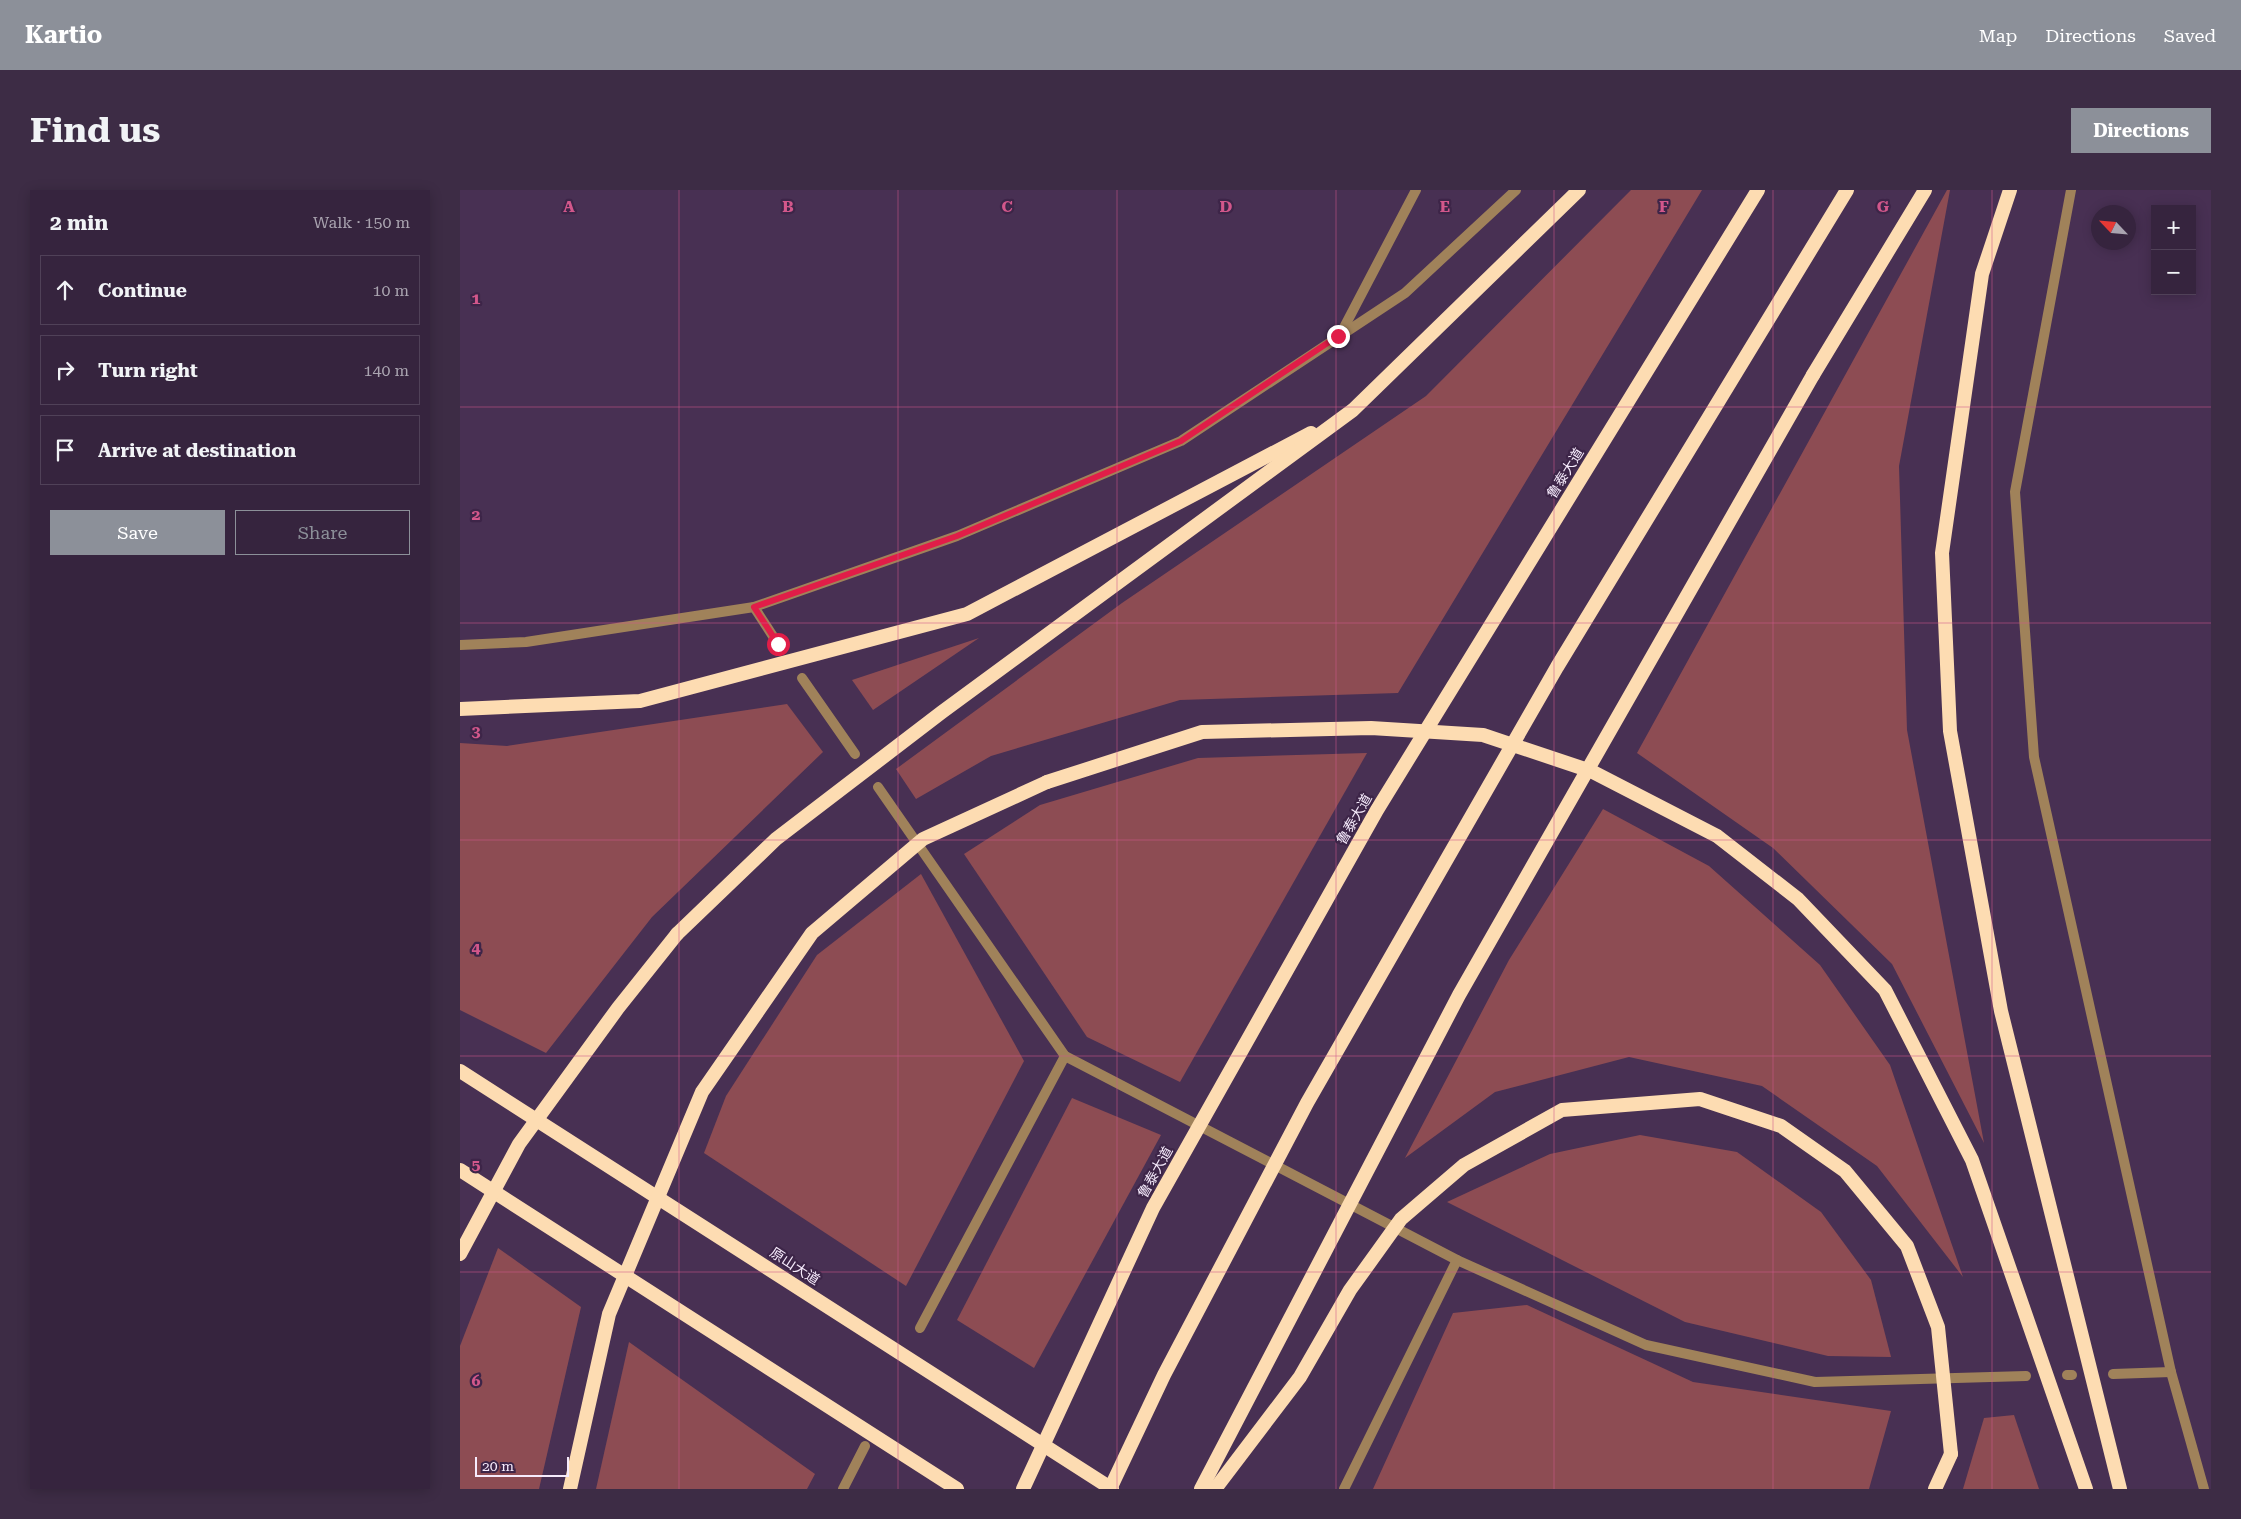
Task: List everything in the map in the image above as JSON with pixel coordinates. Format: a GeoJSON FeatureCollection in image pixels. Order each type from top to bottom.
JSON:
{"type":"FeatureCollection","features":[{"type":"Feature","properties":{"kind":"highway"},"geometry":{"type":"LineString","coordinates":[[460,1254],[519,1144],[618,1008],[677,934],[776,839],[942,712],[1354,410],[1579,190]]}},
{"type":"Feature","properties":{"kind":"highway","name":"鲁泰大道"},"geometry":{"type":"LineString","coordinates":[[1022,1489],[1153,1208],[1377,810],[1758,190]]}},
{"type":"Feature","properties":{"kind":"highway"},"geometry":{"type":"LineString","coordinates":[[1111,1489],[1164,1375],[1307,1103],[1557,667],[1847,190]]}},
{"type":"Feature","properties":{"kind":"highway"},"geometry":{"type":"LineString","coordinates":[[1201,1489],[1459,995],[1813,375],[1925,190]]}},
{"type":"Feature","properties":{"kind":"highway"},"geometry":{"type":"LineString","coordinates":[[2010,190],[1982,274],[1942,553],[1950,731],[2001,1011],[2120,1489]]}},
{"type":"Feature","properties":{"kind":"highway"},"geometry":{"type":"LineString","coordinates":[[460,709],[640,701],[967,614],[1354,410]]}},
{"type":"Feature","properties":{"kind":"highway"},"geometry":{"type":"LineString","coordinates":[[570,1489],[609,1314],[702,1092],[812,933],[923,839],[1047,782],[1202,732],[1371,728],[1484,736],[1591,770],[1717,836],[1798,898],[1885,990],[1972,1160],[2086,1489]]}},
{"type":"Feature","properties":{"kind":"highway","name":"原山大道"},"geometry":{"type":"LineString","coordinates":[[460,1071],[1111,1489]]}},
{"type":"Feature","properties":{"kind":"highway"},"geometry":{"type":"LineString","coordinates":[[1216,1489],[1300,1377],[1350,1290],[1401,1219],[1464,1165],[1562,1110],[1700,1100],[1781,1126],[1845,1171],[1907,1246],[1938,1327],[1951,1454],[1936,1489]]}},
{"type":"Feature","properties":{"kind":"highway"},"geometry":{"type":"LineString","coordinates":[[460,1170],[957,1489]]}},
{"type":"Feature","properties":{"kind":"street"},"geometry":{"type":"LineString","coordinates":[[1338,336],[1416,190]]}},
{"type":"Feature","properties":{"kind":"street"},"geometry":{"type":"LineString","coordinates":[[460,646],[526,642],[754,607],[957,536],[1181,441],[1405,293],[1516,190]]}},
{"type":"Feature","properties":{"kind":"street"},"geometry":{"type":"LineString","coordinates":[[2071,190],[2015,492],[2034,757],[2171,1372],[2204,1489]]}},
{"type":"Feature","properties":{"kind":"street"},"geometry":{"type":"LineString","coordinates":[[754,607],[778,644]]}},
{"type":"Feature","properties":{"kind":"street"},"geometry":{"type":"LineString","coordinates":[[802,678],[855,754]]}},
{"type":"Feature","properties":{"kind":"street"},"geometry":{"type":"LineString","coordinates":[[878,787],[1065,1056],[1457,1260],[1646,1345],[1815,1382],[2026,1376]]}},
{"type":"Feature","properties":{"kind":"street"},"geometry":{"type":"LineString","coordinates":[[920,1328],[1065,1056]]}},
{"type":"Feature","properties":{"kind":"street"},"geometry":{"type":"LineString","coordinates":[[1344,1489],[1457,1260]]}},
{"type":"Feature","properties":{"kind":"street"},"geometry":{"type":"LineString","coordinates":[[2113,1374],[2171,1372]]}},
{"type":"Feature","properties":{"kind":"street"},"geometry":{"type":"LineString","coordinates":[[843,1489],[865,1446]]}},
{"type":"Feature","properties":{"kind":"shaded area"},"geometry":{"type":"Polygon","coordinates":[[[1631,190],[1702,190],[1398,693],[1180,700],[991,756],[916,799],[896,769],[1122,603],[1426,396],[1631,190]]]}},
{"type":"Feature","properties":{"kind":"shaded area"},"geometry":{"type":"Polygon","coordinates":[[[1947,190],[1950,190],[1899,466],[1907,730],[1984,1143],[1892,964],[1773,848],[1637,753],[1947,190]]]}},
{"type":"Feature","properties":{"kind":"shaded area"},"geometry":{"type":"Polygon","coordinates":[[[979,638],[873,710],[852,680],[979,638]]]}},
{"type":"Feature","properties":{"kind":"shaded area"},"geometry":{"type":"Polygon","coordinates":[[[787,704],[823,752],[652,917],[546,1053],[460,1010],[460,743],[507,746],[787,704]]]}},
{"type":"Feature","properties":{"kind":"shaded area"},"geometry":{"type":"Polygon","coordinates":[[[1367,753],[1180,1082],[1087,1037],[964,854],[1040,805],[1198,758],[1367,753]]]}},
{"type":"Feature","properties":{"kind":"shaded area"},"geometry":{"type":"Polygon","coordinates":[[[1603,809],[1709,866],[1820,965],[1890,1065],[1963,1277],[1877,1166],[1762,1086],[1629,1057],[1495,1092],[1405,1158],[1509,960],[1603,809]]]}},
{"type":"Feature","properties":{"kind":"shaded area"},"geometry":{"type":"Polygon","coordinates":[[[921,874],[1024,1061],[906,1286],[704,1153],[726,1096],[817,955],[921,874]]]}},
{"type":"Feature","properties":{"kind":"shaded area"},"geometry":{"type":"Polygon","coordinates":[[[1072,1098],[1161,1135],[1034,1368],[957,1320],[1072,1098]]]}},
{"type":"Feature","properties":{"kind":"shaded area"},"geometry":{"type":"Polygon","coordinates":[[[1640,1135],[1737,1152],[1821,1212],[1871,1280],[1891,1357],[1828,1356],[1685,1322],[1447,1202],[1550,1154],[1640,1135]]]}},
{"type":"Feature","properties":{"kind":"shaded area"},"geometry":{"type":"Polygon","coordinates":[[[498,1248],[581,1307],[539,1489],[460,1489],[460,1346],[498,1248]]]}},
{"type":"Feature","properties":{"kind":"shaded area"},"geometry":{"type":"Polygon","coordinates":[[[1527,1305],[1693,1382],[1891,1411],[1869,1489],[1373,1489],[1453,1313],[1527,1305]]]}},
{"type":"Feature","properties":{"kind":"shaded area"},"geometry":{"type":"Polygon","coordinates":[[[629,1342],[815,1474],[807,1489],[596,1489],[629,1342]]]}},
{"type":"Feature","properties":{"kind":"shaded area"},"geometry":{"type":"Polygon","coordinates":[[[2014,1415],[2039,1489],[1963,1489],[1984,1418],[2014,1415]]]}},
{"type":"Feature","properties":{"kind":"route"},"geometry":{"type":"LineString","coordinates":[[778,644],[754,607],[957,536],[1181,441],[1338,336]]}}]}
